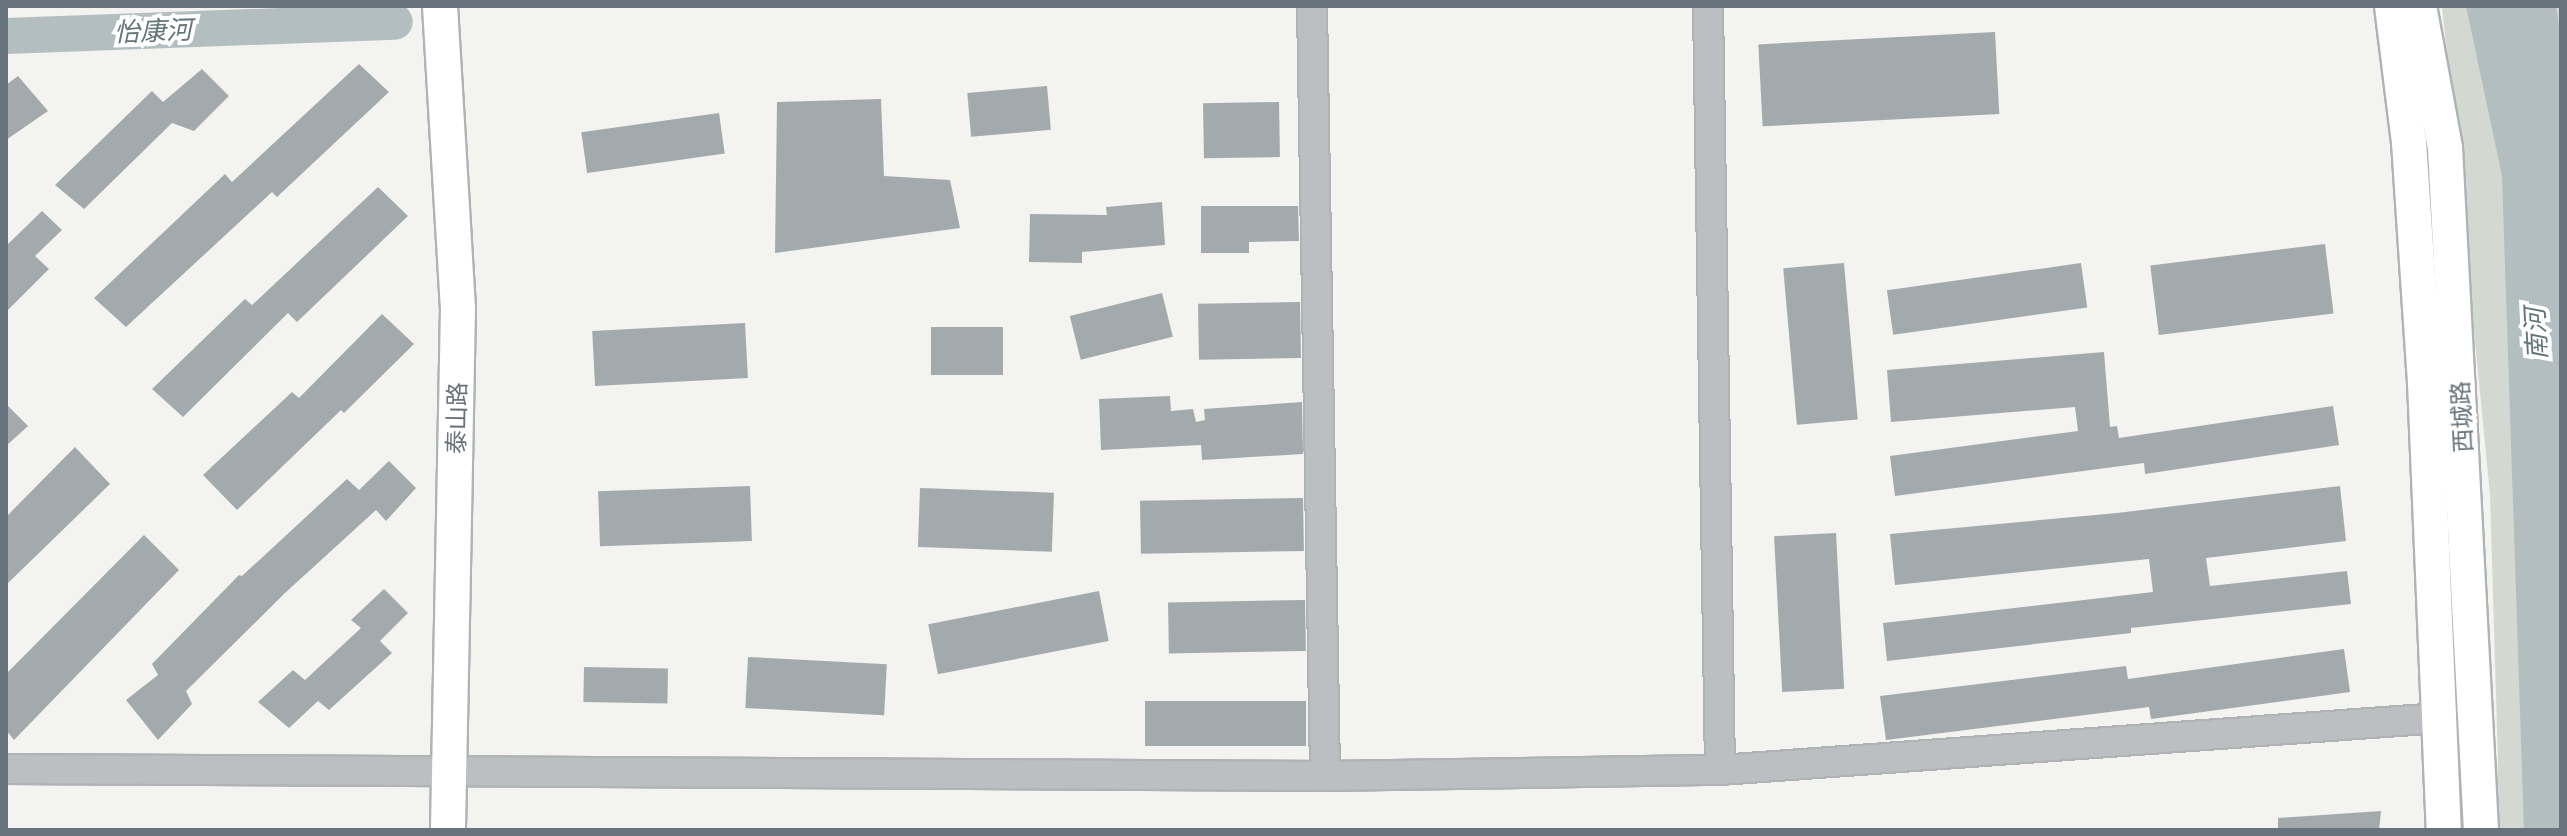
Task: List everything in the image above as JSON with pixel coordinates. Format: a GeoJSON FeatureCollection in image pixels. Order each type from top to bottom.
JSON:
{"type":"FeatureCollection","features":[{"type":"Feature","properties":{"kind":"main road","name":"泰山路"},"geometry":{"type":"LineString","coordinates":[[440,6],[458,308],[448,830]]}},
{"type":"Feature","properties":{"kind":"main road","name":"西城路"},"geometry":{"type":"LineString","coordinates":[[2392,6],[2409,142],[2444,830]]}},
{"type":"Feature","properties":{"kind":"main road","name":"西城路"},"geometry":{"type":"LineString","coordinates":[[2419,6],[2445,148],[2483,810],[2481,830]]}},
{"type":"Feature","properties":{"kind":"street"},"geometry":{"type":"LineString","coordinates":[[1312,6],[1325,776]]}},
{"type":"Feature","properties":{"kind":"street"},"geometry":{"type":"LineString","coordinates":[[1708,6],[1720,770]]}},
{"type":"Feature","properties":{"kind":"street"},"geometry":{"type":"LineString","coordinates":[[6,769],[1325,776],[1720,770],[2440,718]]}},
{"type":"Feature","properties":{"kind":"shaded area"},"geometry":{"type":"Polygon","coordinates":[[[2442,6],[2561,6],[2561,830],[2495,830],[2498,761],[2490,494],[2442,6]]]}},
{"type":"Feature","properties":{"kind":"water","name":"南河"},"geometry":{"type":"Polygon","coordinates":[[[2466,6],[2556,6],[2561,38],[2561,830],[2524,830],[2502,176],[2466,6]]]}},
{"type":"Feature","properties":{"kind":"building"},"geometry":{"type":"Polygon","coordinates":[[[1995,32],[1999,114],[1763,126],[1758,44],[1995,32]]]}},
{"type":"Feature","properties":{"kind":"building"},"geometry":{"type":"Polygon","coordinates":[[[359,64],[389,92],[277,197],[272,192],[126,327],[94,298],[225,174],[232,182],[359,64]]]}},
{"type":"Feature","properties":{"kind":"building"},"geometry":{"type":"Polygon","coordinates":[[[202,69],[229,96],[194,131],[172,123],[84,209],[55,185],[152,91],[163,102],[202,69]]]}},
{"type":"Feature","properties":{"kind":"building"},"geometry":{"type":"Polygon","coordinates":[[[18,76],[48,111],[6,140],[6,85],[18,76]]]}},
{"type":"Feature","properties":{"kind":"building"},"geometry":{"type":"Polygon","coordinates":[[[1047,86],[1051,130],[971,137],[967,93],[1047,86]]]}},
{"type":"Feature","properties":{"kind":"building"},"geometry":{"type":"Polygon","coordinates":[[[881,99],[884,176],[950,180],[960,228],[775,253],[777,102],[881,99]]]}},
{"type":"Feature","properties":{"kind":"building"},"geometry":{"type":"Polygon","coordinates":[[[1279,102],[1280,157],[1204,158],[1203,103],[1279,102]]]}},
{"type":"Feature","properties":{"kind":"building"},"geometry":{"type":"Polygon","coordinates":[[[719,113],[725,154],[587,173],[581,132],[719,113]]]}},
{"type":"Feature","properties":{"kind":"building"},"geometry":{"type":"Polygon","coordinates":[[[378,187],[408,216],[297,322],[288,313],[183,417],[152,389],[245,299],[252,305],[378,187]]]}},
{"type":"Feature","properties":{"kind":"building"},"geometry":{"type":"Polygon","coordinates":[[[1162,202],[1165,245],[1082,252],[1082,263],[1029,262],[1030,214],[1107,215],[1106,207],[1162,202]]]}},
{"type":"Feature","properties":{"kind":"building"},"geometry":{"type":"Polygon","coordinates":[[[1201,206],[1298,206],[1299,241],[1249,242],[1249,253],[1201,253],[1201,206]]]}},
{"type":"Feature","properties":{"kind":"building"},"geometry":{"type":"Polygon","coordinates":[[[42,211],[62,230],[35,256],[49,269],[6,312],[6,246],[42,211]]]}},
{"type":"Feature","properties":{"kind":"building"},"geometry":{"type":"Polygon","coordinates":[[[2325,244],[2334,313],[2159,335],[2150,265],[2325,244]]]}},
{"type":"Feature","properties":{"kind":"building"},"geometry":{"type":"Polygon","coordinates":[[[1844,263],[1858,419],[1797,425],[1783,268],[1844,263]]]}},
{"type":"Feature","properties":{"kind":"building"},"geometry":{"type":"Polygon","coordinates":[[[2081,263],[2087,308],[1893,335],[1887,290],[2081,263]]]}},
{"type":"Feature","properties":{"kind":"building"},"geometry":{"type":"Polygon","coordinates":[[[1162,293],[1173,337],[1081,360],[1070,316],[1162,293]]]}},
{"type":"Feature","properties":{"kind":"building"},"geometry":{"type":"Polygon","coordinates":[[[1300,302],[1301,358],[1199,360],[1198,304],[1300,302]]]}},
{"type":"Feature","properties":{"kind":"building"},"geometry":{"type":"Polygon","coordinates":[[[382,314],[414,344],[344,413],[341,410],[237,510],[203,475],[292,392],[299,398],[382,314]]]}},
{"type":"Feature","properties":{"kind":"building"},"geometry":{"type":"Polygon","coordinates":[[[745,323],[748,378],[595,386],[592,331],[745,323]]]}},
{"type":"Feature","properties":{"kind":"building"},"geometry":{"type":"Polygon","coordinates":[[[931,327],[1003,327],[1003,375],[931,375],[931,327]]]}},
{"type":"Feature","properties":{"kind":"building"},"geometry":{"type":"Polygon","coordinates":[[[2104,352],[2110,427],[2117,426],[2119,438],[2333,406],[2339,445],[2145,474],[2144,463],[1895,496],[1890,456],[2078,431],[2075,407],[1891,422],[1887,370],[2104,352]]]}},
{"type":"Feature","properties":{"kind":"building"},"geometry":{"type":"Polygon","coordinates":[[[1170,396],[1171,411],[1193,409],[1196,422],[1205,420],[1204,409],[1302,402],[1303,454],[1202,460],[1201,445],[1101,450],[1099,399],[1170,396]]]}},
{"type":"Feature","properties":{"kind":"building"},"geometry":{"type":"Polygon","coordinates":[[[6,404],[28,426],[6,446],[6,404]]]}},
{"type":"Feature","properties":{"kind":"building"},"geometry":{"type":"Polygon","coordinates":[[[75,447],[110,484],[6,585],[6,517],[75,447]]]}},
{"type":"Feature","properties":{"kind":"building"},"geometry":{"type":"Polygon","coordinates":[[[389,461],[416,488],[386,521],[376,510],[285,593],[186,691],[192,704],[158,740],[126,700],[158,675],[152,664],[239,575],[242,576],[347,479],[359,490],[389,461]]]}},
{"type":"Feature","properties":{"kind":"building"},"geometry":{"type":"Polygon","coordinates":[[[750,486],[752,541],[600,546],[598,491],[750,486]]]}},
{"type":"Feature","properties":{"kind":"building"},"geometry":{"type":"Polygon","coordinates":[[[2340,486],[2346,541],[2206,558],[2210,586],[2347,571],[2351,604],[2131,628],[2131,633],[1887,661],[1883,623],[2153,592],[2149,559],[1895,585],[1890,534],[2117,513],[2340,486]]]}},
{"type":"Feature","properties":{"kind":"building"},"geometry":{"type":"Polygon","coordinates":[[[920,488],[1054,493],[1052,552],[918,547],[920,488]]]}},
{"type":"Feature","properties":{"kind":"building"},"geometry":{"type":"Polygon","coordinates":[[[1303,498],[1304,551],[1141,554],[1140,501],[1303,498]]]}},
{"type":"Feature","properties":{"kind":"building"},"geometry":{"type":"Polygon","coordinates":[[[1836,533],[1844,689],[1782,692],[1774,536],[1836,533]]]}},
{"type":"Feature","properties":{"kind":"building"},"geometry":{"type":"Polygon","coordinates":[[[144,535],[179,570],[14,740],[6,730],[6,674],[144,535]]]}},
{"type":"Feature","properties":{"kind":"building"},"geometry":{"type":"Polygon","coordinates":[[[384,589],[408,613],[380,641],[392,653],[329,710],[318,701],[289,728],[258,702],[293,670],[305,680],[361,628],[351,620],[384,589]]]}},
{"type":"Feature","properties":{"kind":"building"},"geometry":{"type":"Polygon","coordinates":[[[1099,591],[1109,641],[938,674],[928,624],[1099,591]]]}},
{"type":"Feature","properties":{"kind":"building"},"geometry":{"type":"Polygon","coordinates":[[[1305,600],[1306,651],[1169,653],[1168,602],[1305,600]]]}},
{"type":"Feature","properties":{"kind":"building"},"geometry":{"type":"Polygon","coordinates":[[[2344,649],[2350,692],[2151,719],[2149,707],[1886,740],[1880,696],[2126,666],[2128,679],[2344,649]]]}},
{"type":"Feature","properties":{"kind":"building"},"geometry":{"type":"Polygon","coordinates":[[[748,657],[887,664],[884,715],[745,708],[748,657]]]}},
{"type":"Feature","properties":{"kind":"building"},"geometry":{"type":"Polygon","coordinates":[[[584,667],[668,668],[667,703],[583,702],[584,667]]]}},
{"type":"Feature","properties":{"kind":"building"},"geometry":{"type":"Polygon","coordinates":[[[1145,701],[1306,701],[1306,746],[1145,746],[1145,701]]]}},
{"type":"Feature","properties":{"kind":"building"},"geometry":{"type":"Polygon","coordinates":[[[2381,811],[2379,830],[2278,830],[2278,818],[2381,811]]]}},
{"type":"Feature","properties":{"kind":"waterway","name":"怡康河"},"geometry":{"type":"LineString","coordinates":[[6,36],[395,22]]}}]}
